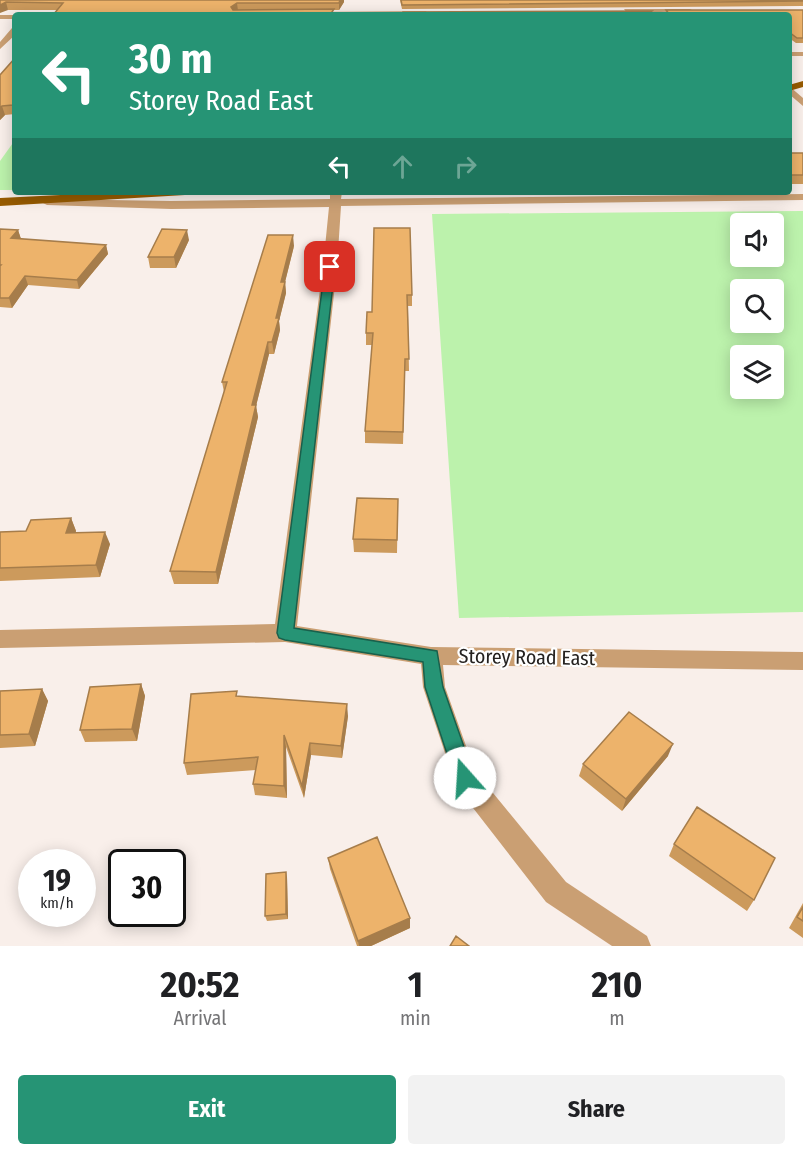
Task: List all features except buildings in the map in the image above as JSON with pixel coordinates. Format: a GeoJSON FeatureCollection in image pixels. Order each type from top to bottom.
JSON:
{"type":"FeatureCollection","features":[{"type":"Feature","properties":{"kind":"main road"},"geometry":{"type":"LineString","coordinates":[[0,202],[136,195]]}},
{"type":"Feature","properties":{"kind":"street"},"geometry":{"type":"LineString","coordinates":[[332,12],[368,10],[414,12]]}},
{"type":"Feature","properties":{"kind":"street"},"geometry":{"type":"LineString","coordinates":[[614,11],[697,10]]}},
{"type":"Feature","properties":{"kind":"street"},"geometry":{"type":"LineString","coordinates":[[0,46],[12,33]]}},
{"type":"Feature","properties":{"kind":"street"},"geometry":{"type":"LineString","coordinates":[[792,91],[803,103]]}},
{"type":"Feature","properties":{"kind":"street"},"geometry":{"type":"LineString","coordinates":[[40,201],[171,205],[335,198],[803,197]]}},
{"type":"Feature","properties":{"kind":"street"},"geometry":{"type":"LineString","coordinates":[[285,633],[335,198]]}},
{"type":"Feature","properties":{"kind":"street","name":"Storey Road East"},"geometry":{"type":"LineString","coordinates":[[0,639],[285,633],[431,656],[803,662]]}},
{"type":"Feature","properties":{"kind":"street"},"geometry":{"type":"LineString","coordinates":[[431,656],[434,687],[465,778],[556,892],[638,946]]}},
{"type":"Feature","properties":{"kind":"green space"},"geometry":{"type":"Polygon","coordinates":[[[12,144],[12,190],[0,190],[0,161],[12,144]]]}},
{"type":"Feature","properties":{"kind":"green space"},"geometry":{"type":"Polygon","coordinates":[[[803,211],[803,612],[459,618],[432,214],[803,211]]]}},
{"type":"Feature","properties":{"kind":"route"},"geometry":{"type":"LineString","coordinates":[[330,267],[285,633],[431,656],[434,687],[465,778]]}}]}
